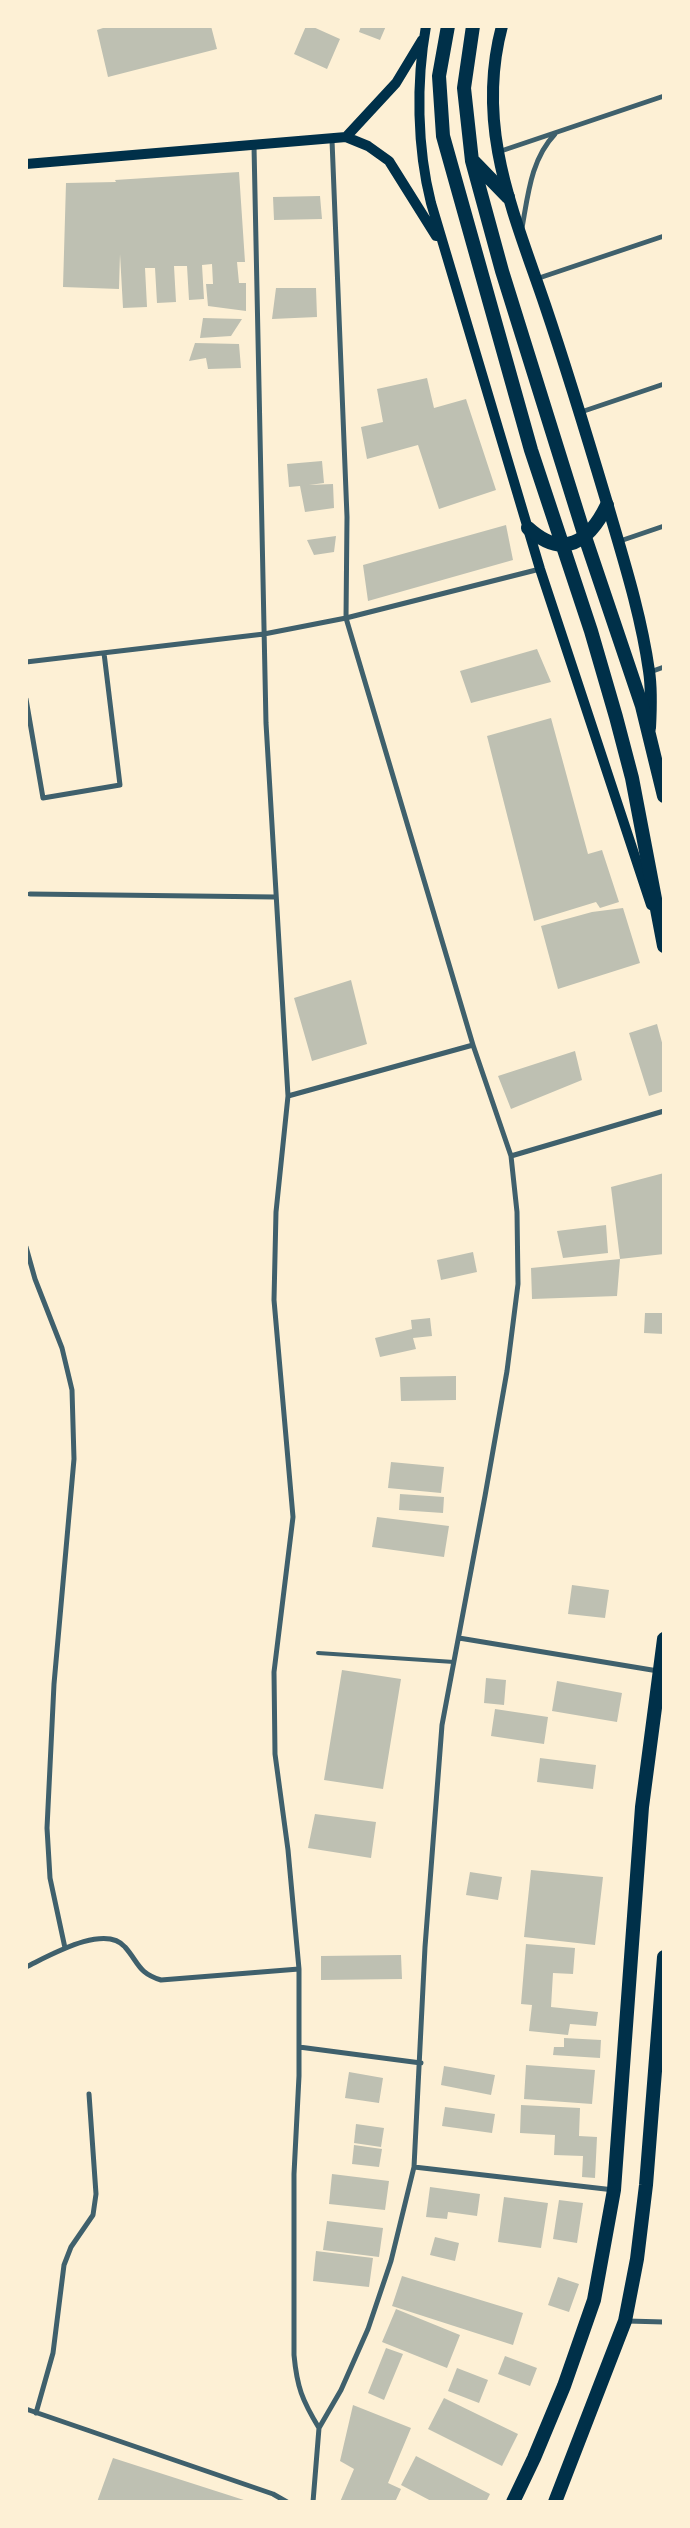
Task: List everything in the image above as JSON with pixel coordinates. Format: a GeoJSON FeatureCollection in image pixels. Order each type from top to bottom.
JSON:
{"type":"FeatureCollection","features":[{"type":"Feature","properties":{"kind":"highway"},"geometry":{"type":"LineString","coordinates":[[448,26],[439,76],[443,136],[531,450],[590,631],[632,778],[662,939]]}},
{"type":"Feature","properties":{"kind":"highway"},"geometry":{"type":"LineString","coordinates":[[474,26],[464,88],[472,161],[502,271],[585,537],[620,636],[650,738],[664,796]]}},
{"type":"Feature","properties":{"kind":"highway"},"geometry":{"type":"LineString","coordinates":[[472,161],[508,198]]}},
{"type":"Feature","properties":{"kind":"highway"},"geometry":{"type":"LineString","coordinates":[[528,528],[540,540],[562,545],[585,537],[598,523],[607,505]]}},
{"type":"Feature","properties":{"kind":"highway"},"geometry":{"type":"LineString","coordinates":[[513,2502],[534,2458],[564,2386],[594,2300],[614,2190],[642,1807],[658,1671],[664,1639]]}},
{"type":"Feature","properties":{"kind":"highway"},"geometry":{"type":"LineString","coordinates":[[555,2502],[625,2321],[637,2259],[646,2185],[664,1957]]}},
{"type":"Feature","properties":{"kind":"main road"},"geometry":{"type":"LineString","coordinates":[[502,26],[495,49],[491,92],[497,152],[508,198],[581,412],[607,505],[620,541],[650,672],[650,738]]}},
{"type":"Feature","properties":{"kind":"main road"},"geometry":{"type":"LineString","coordinates":[[495,49],[511,26]]}},
{"type":"Feature","properties":{"kind":"main road"},"geometry":{"type":"LineString","coordinates":[[346,137],[396,83],[425,32]]}},
{"type":"Feature","properties":{"kind":"main road"},"geometry":{"type":"LineString","coordinates":[[425,32],[421,150],[423,174],[540,569],[662,939]]}},
{"type":"Feature","properties":{"kind":"main road"},"geometry":{"type":"LineString","coordinates":[[26,164],[332,140],[346,137],[368,146],[389,161],[444,250]]}},
{"type":"Feature","properties":{"kind":"street"},"geometry":{"type":"LineString","coordinates":[[497,152],[664,96]]}},
{"type":"Feature","properties":{"kind":"street"},"geometry":{"type":"LineString","coordinates":[[521,233],[536,162],[544,145],[555,133]]}},
{"type":"Feature","properties":{"kind":"street"},"geometry":{"type":"LineString","coordinates":[[313,2502],[319,2428],[341,2390],[368,2329],[391,2261],[414,2167],[425,1947],[442,1725],[506,1371],[518,1284],[517,1212],[511,1156],[473,1045],[346,618],[347,517],[332,140]]}},
{"type":"Feature","properties":{"kind":"street"},"geometry":{"type":"LineString","coordinates":[[254,146],[266,723],[288,1096],[276,1212],[274,1300],[293,1517],[274,1672],[275,1754],[300,1969],[294,2174],[294,2355],[296,2383],[304,2404],[319,2428]]}},
{"type":"Feature","properties":{"kind":"street"},"geometry":{"type":"LineString","coordinates":[[536,279],[664,236]]}},
{"type":"Feature","properties":{"kind":"street"},"geometry":{"type":"LineString","coordinates":[[581,412],[664,384]]}},
{"type":"Feature","properties":{"kind":"street"},"geometry":{"type":"LineString","coordinates":[[620,541],[664,526]]}},
{"type":"Feature","properties":{"kind":"street"},"geometry":{"type":"LineString","coordinates":[[26,662],[264,634],[346,618],[540,569]]}},
{"type":"Feature","properties":{"kind":"street"},"geometry":{"type":"LineString","coordinates":[[26,699],[43,798],[120,785],[104,653]]}},
{"type":"Feature","properties":{"kind":"street"},"geometry":{"type":"LineString","coordinates":[[650,672],[664,667]]}},
{"type":"Feature","properties":{"kind":"street"},"geometry":{"type":"LineString","coordinates":[[30,894],[275,897]]}},
{"type":"Feature","properties":{"kind":"street"},"geometry":{"type":"LineString","coordinates":[[288,1096],[473,1045]]}},
{"type":"Feature","properties":{"kind":"street"},"geometry":{"type":"LineString","coordinates":[[511,1156],[664,1111]]}},
{"type":"Feature","properties":{"kind":"street"},"geometry":{"type":"LineString","coordinates":[[26,1247],[35,1279],[62,1348],[72,1390],[74,1459],[54,1684],[47,1828],[50,1878],[64,1948]]}},
{"type":"Feature","properties":{"kind":"street"},"geometry":{"type":"LineString","coordinates":[[459,1638],[658,1671]]}},
{"type":"Feature","properties":{"kind":"street"},"geometry":{"type":"LineString","coordinates":[[26,1967],[64,1948],[111,1937],[119,1940],[148,1976],[160,1980],[300,1969]]}},
{"type":"Feature","properties":{"kind":"street"},"geometry":{"type":"LineString","coordinates":[[299,2047],[420,2063]]}},
{"type":"Feature","properties":{"kind":"street"},"geometry":{"type":"LineString","coordinates":[[36,2413],[53,2353],[64,2265],[71,2247],[92,2215],[96,2194],[89,2094]]}},
{"type":"Feature","properties":{"kind":"street"},"geometry":{"type":"LineString","coordinates":[[414,2167],[614,2190]]}},
{"type":"Feature","properties":{"kind":"street"},"geometry":{"type":"LineString","coordinates":[[625,2321],[664,2322]]}},
{"type":"Feature","properties":{"kind":"street"},"geometry":{"type":"LineString","coordinates":[[26,2409],[274,2494],[288,2502]]}},
{"type":"Feature","properties":{"kind":"lane"},"geometry":{"type":"LineString","coordinates":[[318,1654],[454,1662]]}},
{"type":"Feature","properties":{"kind":"building"},"geometry":{"type":"Polygon","coordinates":[[[109,26],[211,26],[217,49],[108,77],[97,30],[109,26]]]}},
{"type":"Feature","properties":{"kind":"building"},"geometry":{"type":"Polygon","coordinates":[[[306,26],[311,26],[340,39],[327,69],[294,54],[306,26]]]}},
{"type":"Feature","properties":{"kind":"building"},"geometry":{"type":"Polygon","coordinates":[[[361,26],[386,26],[380,40],[359,32],[361,26]]]}},
{"type":"Feature","properties":{"kind":"building"},"geometry":{"type":"Polygon","coordinates":[[[239,172],[245,262],[237,262],[239,283],[246,283],[246,311],[208,306],[206,284],[213,284],[212,264],[202,265],[204,299],[189,300],[187,266],[174,266],[176,302],[157,303],[155,268],[145,268],[147,307],[123,308],[120,254],[119,289],[63,287],[66,183],[116,182],[115,180],[239,172]]]}},
{"type":"Feature","properties":{"kind":"building"},"geometry":{"type":"Polygon","coordinates":[[[320,196],[322,219],[274,220],[273,197],[320,196]]]}},
{"type":"Feature","properties":{"kind":"building"},"geometry":{"type":"Polygon","coordinates":[[[276,288],[316,288],[317,317],[272,319],[276,288]]]}},
{"type":"Feature","properties":{"kind":"building"},"geometry":{"type":"Polygon","coordinates":[[[203,318],[242,319],[231,336],[200,338],[203,318]]]}},
{"type":"Feature","properties":{"kind":"building"},"geometry":{"type":"Polygon","coordinates":[[[195,343],[239,344],[241,368],[208,369],[206,358],[189,361],[195,343]]]}},
{"type":"Feature","properties":{"kind":"building"},"geometry":{"type":"Polygon","coordinates":[[[427,378],[434,408],[466,399],[496,490],[439,509],[418,445],[367,459],[361,427],[383,422],[377,389],[427,378]]]}},
{"type":"Feature","properties":{"kind":"building"},"geometry":{"type":"Polygon","coordinates":[[[322,461],[324,483],[309,485],[333,484],[334,508],[305,512],[300,486],[289,487],[287,464],[322,461]]]}},
{"type":"Feature","properties":{"kind":"building"},"geometry":{"type":"Polygon","coordinates":[[[506,525],[513,560],[368,601],[363,565],[506,525]]]}},
{"type":"Feature","properties":{"kind":"building"},"geometry":{"type":"Polygon","coordinates":[[[336,536],[334,552],[314,555],[307,540],[336,536]]]}},
{"type":"Feature","properties":{"kind":"building"},"geometry":{"type":"Polygon","coordinates":[[[537,649],[551,682],[471,703],[460,671],[537,649]]]}},
{"type":"Feature","properties":{"kind":"building"},"geometry":{"type":"Polygon","coordinates":[[[551,718],[588,854],[602,850],[619,902],[600,908],[596,902],[534,921],[487,736],[551,718]]]}},
{"type":"Feature","properties":{"kind":"building"},"geometry":{"type":"Polygon","coordinates":[[[623,908],[640,963],[558,989],[541,926],[592,912],[623,908]]]}},
{"type":"Feature","properties":{"kind":"building"},"geometry":{"type":"Polygon","coordinates":[[[351,980],[367,1044],[312,1061],[294,998],[351,980]]]}},
{"type":"Feature","properties":{"kind":"building"},"geometry":{"type":"Polygon","coordinates":[[[657,1024],[664,1050],[664,1091],[649,1096],[629,1033],[657,1024]]]}},
{"type":"Feature","properties":{"kind":"building"},"geometry":{"type":"Polygon","coordinates":[[[575,1051],[582,1080],[511,1109],[498,1076],[575,1051]]]}},
{"type":"Feature","properties":{"kind":"building"},"geometry":{"type":"Polygon","coordinates":[[[664,1173],[664,1254],[620,1259],[611,1187],[664,1173]]]}},
{"type":"Feature","properties":{"kind":"building"},"geometry":{"type":"Polygon","coordinates":[[[606,1225],[608,1253],[563,1258],[557,1231],[606,1225]]]}},
{"type":"Feature","properties":{"kind":"building"},"geometry":{"type":"Polygon","coordinates":[[[473,1252],[477,1272],[441,1280],[437,1260],[473,1252]]]}},
{"type":"Feature","properties":{"kind":"building"},"geometry":{"type":"Polygon","coordinates":[[[620,1259],[617,1296],[532,1299],[531,1268],[620,1259]]]}},
{"type":"Feature","properties":{"kind":"building"},"geometry":{"type":"Polygon","coordinates":[[[645,1313],[664,1313],[664,1334],[644,1333],[645,1313]]]}},
{"type":"Feature","properties":{"kind":"building"},"geometry":{"type":"Polygon","coordinates":[[[430,1318],[432,1336],[413,1338],[416,1349],[380,1357],[375,1338],[412,1329],[411,1320],[430,1318]]]}},
{"type":"Feature","properties":{"kind":"building"},"geometry":{"type":"Polygon","coordinates":[[[456,1376],[456,1400],[401,1401],[400,1377],[456,1376]]]}},
{"type":"Feature","properties":{"kind":"building"},"geometry":{"type":"Polygon","coordinates":[[[391,1462],[444,1467],[441,1493],[388,1488],[391,1462]]]}},
{"type":"Feature","properties":{"kind":"building"},"geometry":{"type":"Polygon","coordinates":[[[400,1494],[444,1497],[443,1513],[399,1510],[400,1494]]]}},
{"type":"Feature","properties":{"kind":"building"},"geometry":{"type":"Polygon","coordinates":[[[377,1517],[449,1526],[444,1557],[372,1547],[377,1517]]]}},
{"type":"Feature","properties":{"kind":"building"},"geometry":{"type":"Polygon","coordinates":[[[572,1585],[609,1590],[605,1618],[568,1614],[572,1585]]]}},
{"type":"Feature","properties":{"kind":"building"},"geometry":{"type":"Polygon","coordinates":[[[342,1670],[401,1679],[383,1789],[324,1780],[342,1670]]]}},
{"type":"Feature","properties":{"kind":"building"},"geometry":{"type":"Polygon","coordinates":[[[486,1678],[506,1680],[504,1705],[484,1703],[486,1678]]]}},
{"type":"Feature","properties":{"kind":"building"},"geometry":{"type":"Polygon","coordinates":[[[557,1681],[622,1693],[617,1722],[552,1711],[557,1681]]]}},
{"type":"Feature","properties":{"kind":"building"},"geometry":{"type":"Polygon","coordinates":[[[495,1709],[548,1717],[544,1744],[491,1736],[495,1709]]]}},
{"type":"Feature","properties":{"kind":"building"},"geometry":{"type":"Polygon","coordinates":[[[540,1758],[596,1765],[593,1789],[537,1782],[540,1758]]]}},
{"type":"Feature","properties":{"kind":"building"},"geometry":{"type":"Polygon","coordinates":[[[315,1814],[376,1822],[371,1858],[308,1848],[315,1814]]]}},
{"type":"Feature","properties":{"kind":"building"},"geometry":{"type":"Polygon","coordinates":[[[531,1870],[603,1877],[595,1945],[524,1937],[531,1870]]]}},
{"type":"Feature","properties":{"kind":"building"},"geometry":{"type":"Polygon","coordinates":[[[470,1872],[502,1877],[498,1900],[466,1895],[470,1872]]]}},
{"type":"Feature","properties":{"kind":"building"},"geometry":{"type":"Polygon","coordinates":[[[526,1944],[575,1948],[573,1974],[553,1973],[551,2007],[598,2012],[596,2026],[570,2024],[568,2035],[529,2031],[532,2005],[521,2004],[526,1944]]]}},
{"type":"Feature","properties":{"kind":"building"},"geometry":{"type":"Polygon","coordinates":[[[401,1955],[402,1979],[321,1980],[321,1956],[401,1955]]]}},
{"type":"Feature","properties":{"kind":"building"},"geometry":{"type":"Polygon","coordinates":[[[564,2038],[601,2040],[600,2058],[553,2055],[554,2047],[564,2047],[564,2038]]]}},
{"type":"Feature","properties":{"kind":"building"},"geometry":{"type":"Polygon","coordinates":[[[526,2065],[595,2070],[592,2104],[524,2099],[526,2065]]]}},
{"type":"Feature","properties":{"kind":"building"},"geometry":{"type":"Polygon","coordinates":[[[444,2066],[495,2075],[491,2095],[441,2085],[444,2066]]]}},
{"type":"Feature","properties":{"kind":"building"},"geometry":{"type":"Polygon","coordinates":[[[349,2072],[383,2078],[379,2103],[345,2098],[349,2072]]]}},
{"type":"Feature","properties":{"kind":"building"},"geometry":{"type":"Polygon","coordinates":[[[521,2105],[580,2108],[579,2136],[597,2137],[595,2178],[582,2177],[583,2156],[554,2155],[555,2135],[520,2133],[521,2105]]]}},
{"type":"Feature","properties":{"kind":"building"},"geometry":{"type":"Polygon","coordinates":[[[445,2107],[495,2114],[492,2133],[442,2126],[445,2107]]]}},
{"type":"Feature","properties":{"kind":"building"},"geometry":{"type":"Polygon","coordinates":[[[356,2124],[384,2128],[381,2147],[354,2143],[356,2124]]]}},
{"type":"Feature","properties":{"kind":"building"},"geometry":{"type":"Polygon","coordinates":[[[354,2145],[382,2149],[379,2167],[352,2164],[354,2145]]]}},
{"type":"Feature","properties":{"kind":"building"},"geometry":{"type":"Polygon","coordinates":[[[332,2174],[389,2181],[385,2210],[329,2204],[332,2174]]]}},
{"type":"Feature","properties":{"kind":"building"},"geometry":{"type":"Polygon","coordinates":[[[430,2187],[480,2194],[477,2216],[448,2212],[447,2219],[426,2217],[430,2187]]]}},
{"type":"Feature","properties":{"kind":"building"},"geometry":{"type":"Polygon","coordinates":[[[504,2197],[548,2203],[541,2248],[498,2242],[504,2197]]]}},
{"type":"Feature","properties":{"kind":"building"},"geometry":{"type":"Polygon","coordinates":[[[559,2200],[583,2203],[577,2243],[553,2239],[559,2200]]]}},
{"type":"Feature","properties":{"kind":"building"},"geometry":{"type":"Polygon","coordinates":[[[327,2221],[383,2228],[379,2257],[323,2250],[327,2221]]]}},
{"type":"Feature","properties":{"kind":"building"},"geometry":{"type":"Polygon","coordinates":[[[435,2237],[459,2243],[455,2261],[430,2255],[435,2237]]]}},
{"type":"Feature","properties":{"kind":"building"},"geometry":{"type":"Polygon","coordinates":[[[316,2251],[373,2258],[369,2287],[313,2281],[316,2251]]]}},
{"type":"Feature","properties":{"kind":"building"},"geometry":{"type":"Polygon","coordinates":[[[402,2276],[523,2313],[513,2345],[392,2306],[402,2276]]]}},
{"type":"Feature","properties":{"kind":"building"},"geometry":{"type":"Polygon","coordinates":[[[558,2277],[579,2284],[569,2312],[548,2305],[558,2277]]]}},
{"type":"Feature","properties":{"kind":"building"},"geometry":{"type":"Polygon","coordinates":[[[396,2309],[460,2335],[447,2368],[382,2342],[396,2309]]]}},
{"type":"Feature","properties":{"kind":"building"},"geometry":{"type":"Polygon","coordinates":[[[386,2348],[403,2354],[384,2400],[368,2393],[386,2348]]]}},
{"type":"Feature","properties":{"kind":"building"},"geometry":{"type":"Polygon","coordinates":[[[505,2356],[537,2368],[530,2386],[498,2374],[505,2356]]]}},
{"type":"Feature","properties":{"kind":"building"},"geometry":{"type":"Polygon","coordinates":[[[457,2368],[488,2380],[479,2403],[448,2391],[457,2368]]]}},
{"type":"Feature","properties":{"kind":"building"},"geometry":{"type":"Polygon","coordinates":[[[444,2398],[518,2434],[502,2466],[428,2429],[444,2398]]]}},
{"type":"Feature","properties":{"kind":"building"},"geometry":{"type":"Polygon","coordinates":[[[353,2405],[411,2428],[388,2483],[401,2489],[395,2502],[340,2502],[354,2469],[340,2461],[353,2405]]]}},
{"type":"Feature","properties":{"kind":"building"},"geometry":{"type":"Polygon","coordinates":[[[416,2456],[490,2494],[486,2502],[433,2502],[401,2485],[416,2456]]]}},
{"type":"Feature","properties":{"kind":"building"},"geometry":{"type":"Polygon","coordinates":[[[113,2458],[247,2501],[247,2502],[97,2502],[113,2458]]]}}]}
